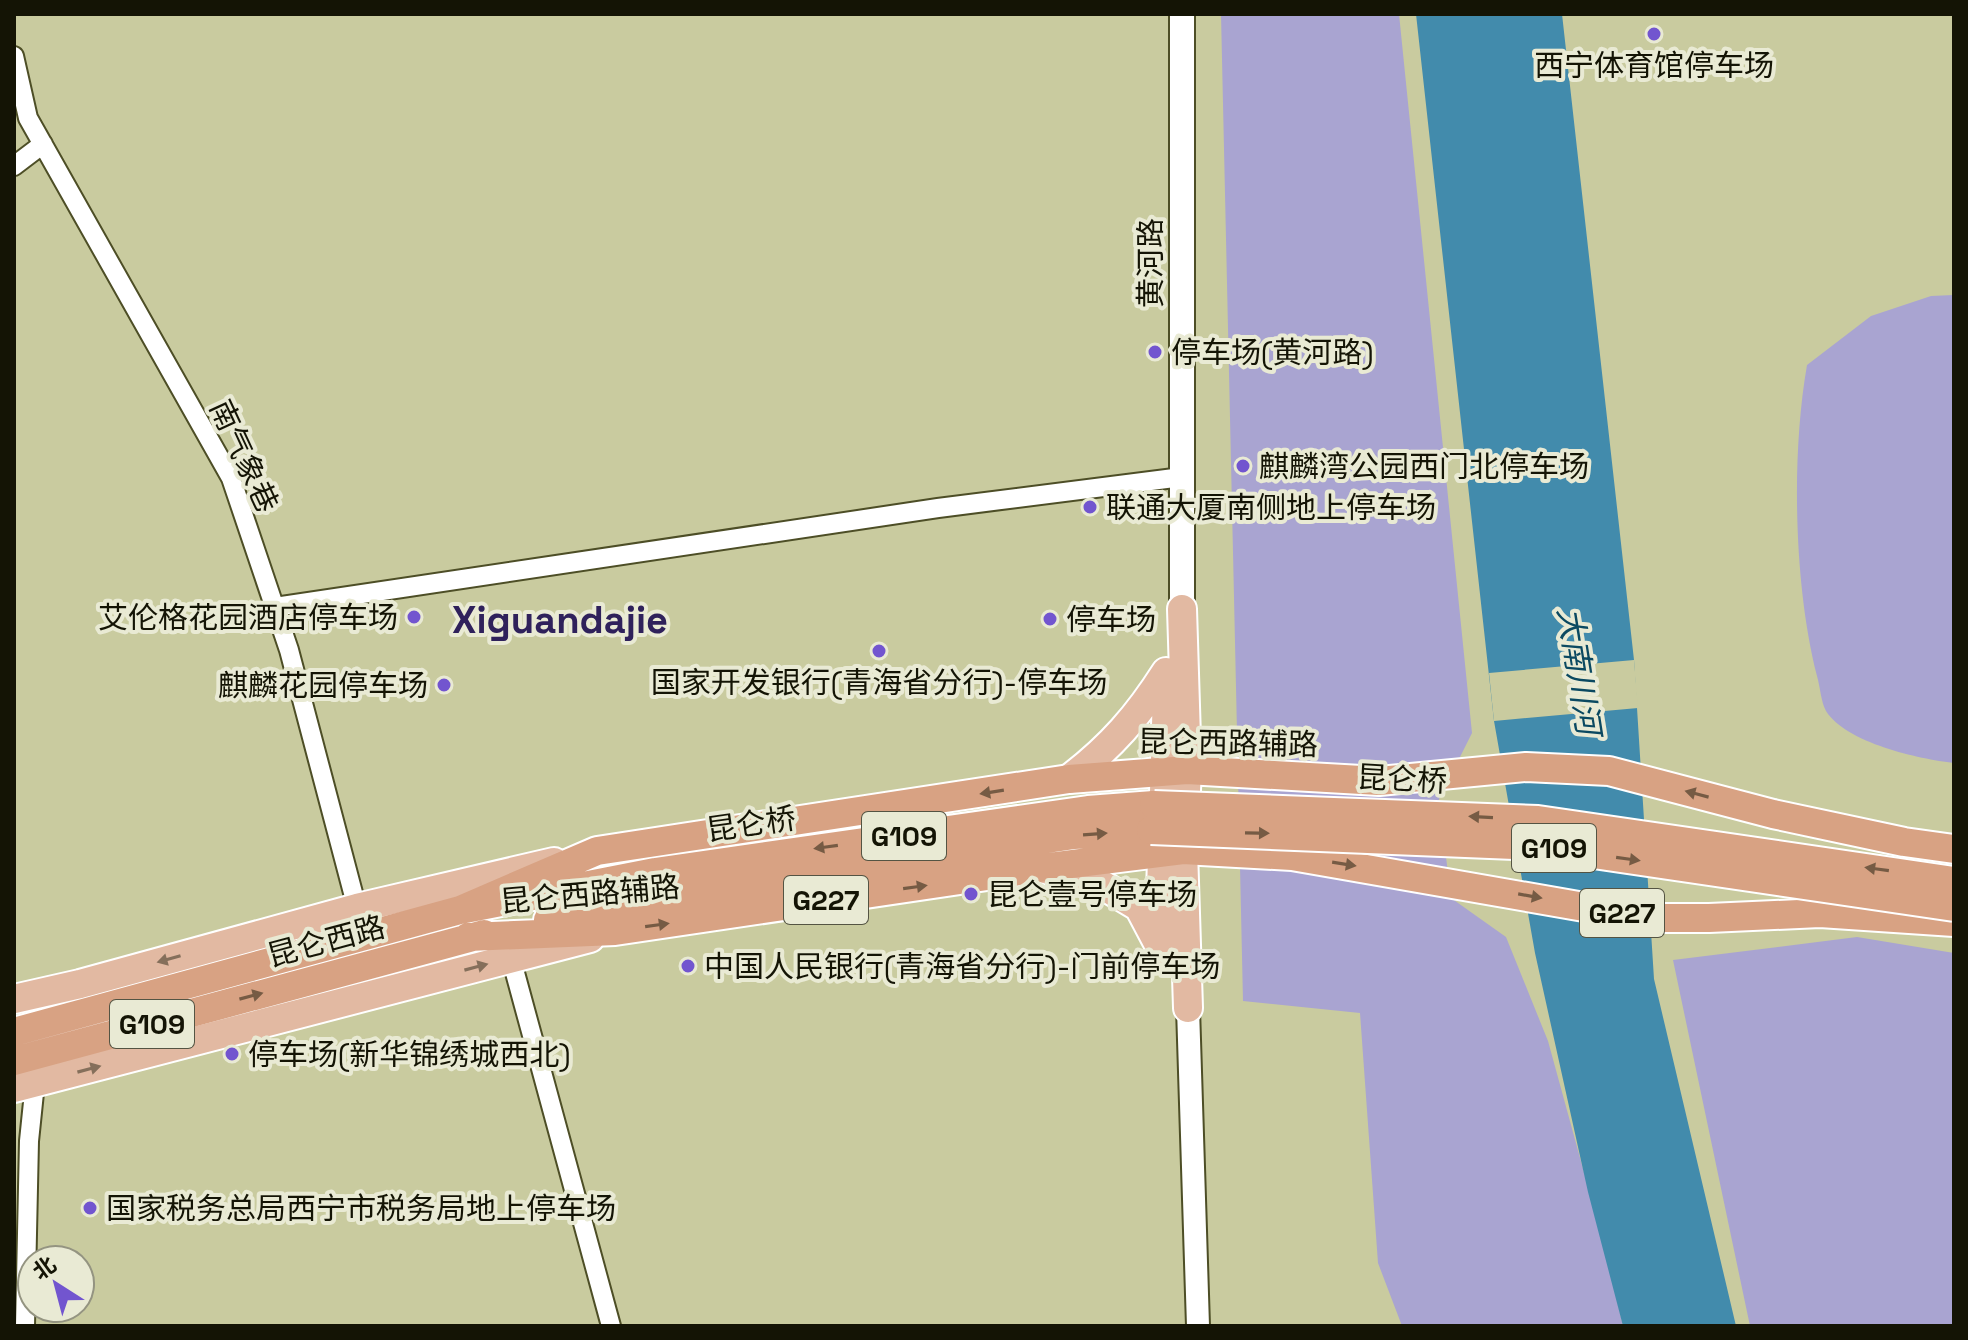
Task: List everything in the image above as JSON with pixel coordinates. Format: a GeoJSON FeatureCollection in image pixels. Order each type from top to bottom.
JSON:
{"type":"FeatureCollection","features":[{"type":"Feature","properties":{"kind":"highway","name":"昆仑西路辅路"},"geometry":{"type":"LineString","coordinates":[[460,910],[597,851],[1069,779],[1176,771],[1379,781],[1526,767],[1609,771],[1773,814],[1904,842],[1954,849]]}},
{"type":"Feature","properties":{"kind":"highway","name":"昆仑桥"},"geometry":{"type":"LineString","coordinates":[[656,885],[1088,810],[1154,805],[1538,820],[1954,881]]}},
{"type":"Feature","properties":{"kind":"highway","name":"昆仑桥"},"geometry":{"type":"LineString","coordinates":[[656,885],[1074,835],[1151,830],[1539,846],[1954,907]]}},
{"type":"Feature","properties":{"kind":"highway","name":"昆仑西路辅路"},"geometry":{"type":"LineString","coordinates":[[468,937],[615,931],[1173,851],[1292,856],[1647,918],[1820,913],[1954,922]]}},
{"type":"Feature","properties":{"kind":"highway","name":"昆仑西路"},"geometry":{"type":"LineString","coordinates":[[14,1032],[460,910],[656,885]]}},
{"type":"Feature","properties":{"kind":"highway","name":"昆仑西路"},"geometry":{"type":"LineString","coordinates":[[14,1061],[656,885]]}},
{"type":"Feature","properties":{"kind":"main road","name":"黄河路"},"geometry":{"type":"LineString","coordinates":[[1182,14],[1182,609]]}},
{"type":"Feature","properties":{"kind":"main road"},"geometry":{"type":"LineString","coordinates":[[1176,771],[1167,670],[1182,609]]}},
{"type":"Feature","properties":{"kind":"main road"},"geometry":{"type":"LineString","coordinates":[[1182,609],[1173,851],[1161,892],[1188,1008]]}},
{"type":"Feature","properties":{"kind":"main road"},"geometry":{"type":"LineString","coordinates":[[1069,779],[1102,755],[1140,712],[1167,670]]}},
{"type":"Feature","properties":{"kind":"main road"},"geometry":{"type":"LineString","coordinates":[[14,999],[80,984],[357,908],[597,851]]}},
{"type":"Feature","properties":{"kind":"main road"},"geometry":{"type":"LineString","coordinates":[[1040,868],[1094,880],[1139,907],[1188,1008]]}},
{"type":"Feature","properties":{"kind":"main road"},"geometry":{"type":"LineString","coordinates":[[228,942],[332,930],[406,909],[460,910]]}},
{"type":"Feature","properties":{"kind":"main road"},"geometry":{"type":"LineString","coordinates":[[25,1086],[615,931]]}},
{"type":"Feature","properties":{"kind":"main road"},"geometry":{"type":"LineString","coordinates":[[302,1013],[352,986],[429,964],[468,937]]}},
{"type":"Feature","properties":{"kind":"street","name":"南气象巷"},"geometry":{"type":"LineString","coordinates":[[14,56],[28,118],[231,478],[289,650],[357,908]]}},
{"type":"Feature","properties":{"kind":"street"},"geometry":{"type":"LineString","coordinates":[[14,166],[43,144]]}},
{"type":"Feature","properties":{"kind":"street"},"geometry":{"type":"LineString","coordinates":[[275,607],[922,510],[1182,477]]}},
{"type":"Feature","properties":{"kind":"street"},"geometry":{"type":"LineString","coordinates":[[511,958],[611,1326]]}},
{"type":"Feature","properties":{"kind":"street"},"geometry":{"type":"LineString","coordinates":[[1188,1008],[1198,1326]]}},
{"type":"Feature","properties":{"kind":"street"},"geometry":{"type":"LineString","coordinates":[[14,1106],[25,1086]]}},
{"type":"Feature","properties":{"kind":"street"},"geometry":{"type":"LineString","coordinates":[[25,1086],[29,1141],[25,1326]]}},
{"type":"Feature","properties":{"kind":"shaded area"},"geometry":{"type":"Polygon","coordinates":[[[1221,14],[1399,14],[1472,733],[1439,799],[1451,898],[1506,937],[1548,1041],[1623,1326],[1402,1326],[1378,1263],[1360,1013],[1243,1001],[1221,14]]]}},
{"type":"Feature","properties":{"kind":"shaded area"},"geometry":{"type":"Polygon","coordinates":[[[1954,295],[1954,763],[1884,748],[1850,732],[1826,711],[1803,602],[1797,480],[1807,365],[1871,316],[1931,296],[1954,295]]]}},
{"type":"Feature","properties":{"kind":"shaded area"},"geometry":{"type":"Polygon","coordinates":[[[1857,937],[1954,953],[1954,1326],[1750,1326],[1673,960],[1857,937]]]}},
{"type":"Feature","properties":{"kind":"water","name":"大南川河"},"geometry":{"type":"Polygon","coordinates":[[[1416,14],[1562,14],[1634,660],[1654,979],[1736,1326],[1623,1326],[1588,1192],[1535,953],[1494,721],[1416,14]]]}},
{"type":"Feature","properties":{"kind":"pier"},"geometry":{"type":"Polygon","coordinates":[[[1634,660],[1638,708],[1494,721],[1489,673],[1634,660]]]}},
{"type":"Feature","properties":{"kind":"place","name":"西宁体育馆停车场"},"geometry":{"type":"Point","coordinates":[1654,34]}},
{"type":"Feature","properties":{"kind":"place","name":"停车场(黄河路)"},"geometry":{"type":"Point","coordinates":[1155,352]}},
{"type":"Feature","properties":{"kind":"place","name":"麒麟湾公园西门北停车场"},"geometry":{"type":"Point","coordinates":[1243,466]}},
{"type":"Feature","properties":{"kind":"place","name":"联通大厦南侧地上停车场"},"geometry":{"type":"Point","coordinates":[1090,507]}},
{"type":"Feature","properties":{"kind":"place","name":"艾伦格花园酒店停车场"},"geometry":{"type":"Point","coordinates":[414,617]}},
{"type":"Feature","properties":{"kind":"place","name":"停车场"},"geometry":{"type":"Point","coordinates":[1050,619]}},
{"type":"Feature","properties":{"kind":"place","name":"国家开发银行(青海省分行)-停车场"},"geometry":{"type":"Point","coordinates":[879,651]}},
{"type":"Feature","properties":{"kind":"place","name":"麒麟花园停车场"},"geometry":{"type":"Point","coordinates":[444,685]}},
{"type":"Feature","properties":{"kind":"place","name":"昆仑壹号停车场"},"geometry":{"type":"Point","coordinates":[971,894]}},
{"type":"Feature","properties":{"kind":"place","name":"中国人民银行(青海省分行)-门前停车场"},"geometry":{"type":"Point","coordinates":[688,966]}},
{"type":"Feature","properties":{"kind":"place","name":"停车场(新华锦绣城西北)"},"geometry":{"type":"Point","coordinates":[232,1054]}},
{"type":"Feature","properties":{"kind":"place","name":"国家税务总局西宁市税务局地上停车场"},"geometry":{"type":"Point","coordinates":[90,1208]}},
{"type":"Feature","properties":{"kind":"district","name":"Xiguandajie"},"geometry":{"type":"Point","coordinates":[560,620]}}]}
